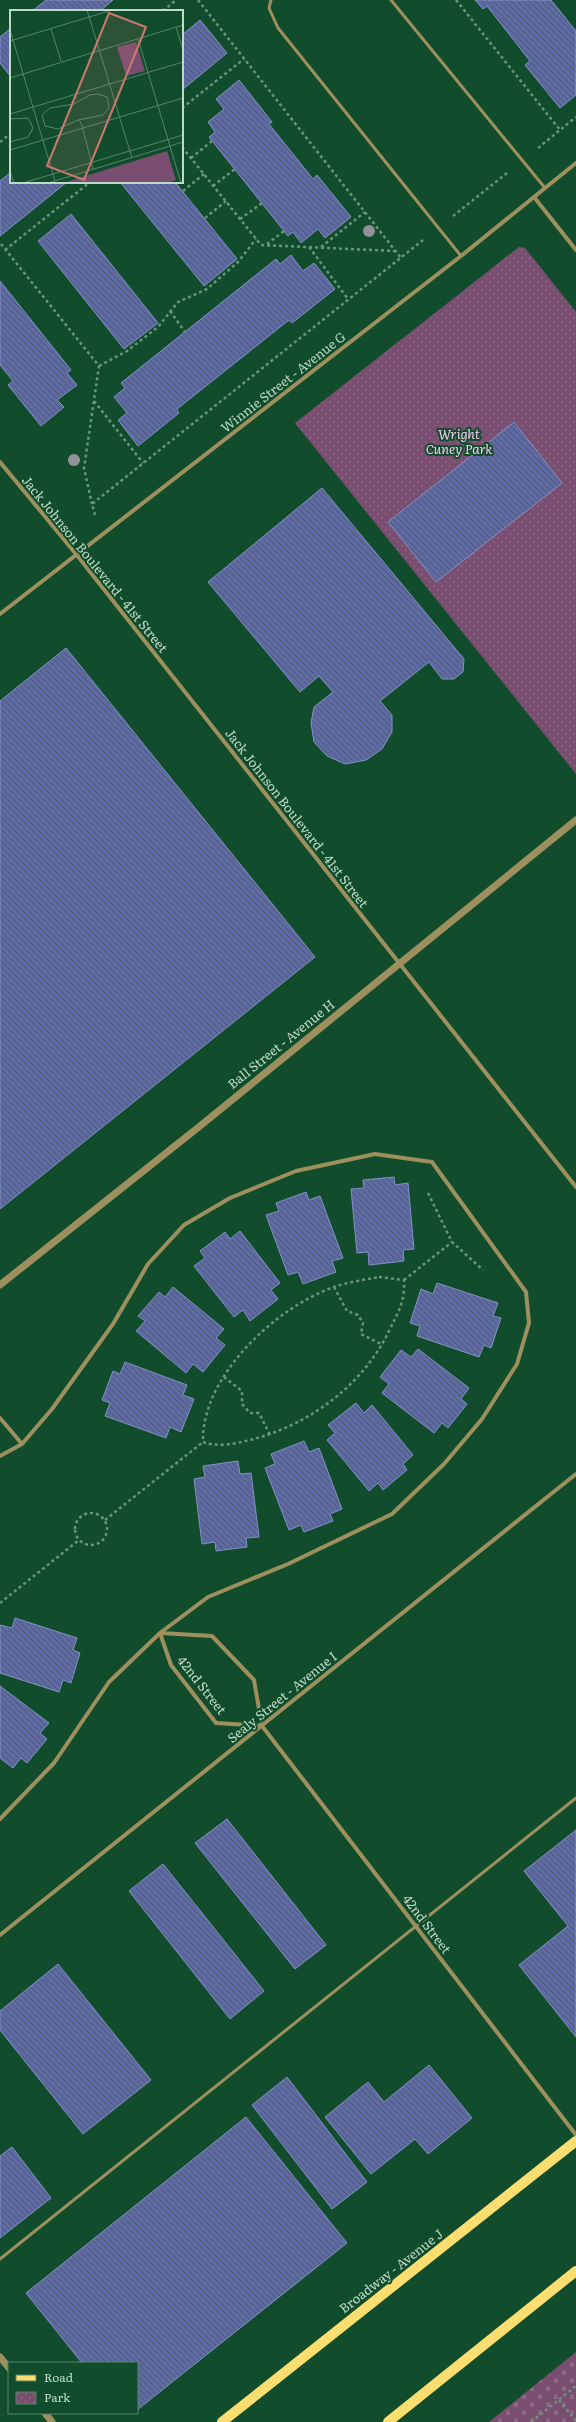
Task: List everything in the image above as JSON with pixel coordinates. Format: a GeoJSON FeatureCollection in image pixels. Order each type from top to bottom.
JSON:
{"type":"FeatureCollection","features":[{"type":"Feature","properties":{"kind":"main road","name":"Broadway - Avenue J"},"geometry":{"type":"LineString","coordinates":[[222,2422],[576,2141]]}},
{"type":"Feature","properties":{"kind":"main road"},"geometry":{"type":"LineString","coordinates":[[388,2422],[576,2271]]}},
{"type":"Feature","properties":{"kind":"street","name":"Winnie Street - Avenue G"},"geometry":{"type":"LineString","coordinates":[[0,614],[461,256],[576,162]]}},
{"type":"Feature","properties":{"kind":"street"},"geometry":{"type":"LineString","coordinates":[[534,197],[576,250]]}},
{"type":"Feature","properties":{"kind":"street","name":"Jack Johnson Boulevard - 41st Street"},"geometry":{"type":"LineString","coordinates":[[0,462],[76,554],[576,1187]]}},
{"type":"Feature","properties":{"kind":"street","name":"Ball Street - Avenue H"},"geometry":{"type":"LineString","coordinates":[[0,1285],[576,820]]}},
{"type":"Feature","properties":{"kind":"street"},"geometry":{"type":"LineString","coordinates":[[0,1456],[22,1444],[52,1409],[113,1324],[148,1264],[184,1225],[230,1198],[296,1171],[375,1154],[432,1162],[526,1292],[529,1323],[516,1364],[482,1419],[444,1464],[392,1514],[288,1564],[208,1597],[160,1633],[109,1682],[54,1762],[0,1819]]}},
{"type":"Feature","properties":{"kind":"street"},"geometry":{"type":"LineString","coordinates":[[0,1418],[22,1444]]}},
{"type":"Feature","properties":{"kind":"street","name":"Sealy Street - Avenue I"},"geometry":{"type":"LineString","coordinates":[[0,1935],[576,1474]]}},
{"type":"Feature","properties":{"kind":"street","name":"42nd Street"},"geometry":{"type":"LineString","coordinates":[[262,1726],[216,1722],[171,1665],[160,1633],[212,1636],[254,1680],[262,1726],[576,2135]]}},
{"type":"Feature","properties":{"kind":"street"},"geometry":{"type":"LineString","coordinates":[[0,2357],[8,2367]]}},
{"type":"Feature","properties":{"kind":"street"},"geometry":{"type":"LineString","coordinates":[[46,2414],[52,2422]]}},
{"type":"Feature","properties":{"kind":"lane"},"geometry":{"type":"LineString","coordinates":[[270,0],[269,8],[278,28],[461,256]]}},
{"type":"Feature","properties":{"kind":"lane"},"geometry":{"type":"LineString","coordinates":[[391,0],[545,188]]}},
{"type":"Feature","properties":{"kind":"lane"},"geometry":{"type":"LineString","coordinates":[[0,2259],[576,1798]]}},
{"type":"Feature","properties":{"kind":"path"},"geometry":{"type":"LineString","coordinates":[[163,10],[176,0]]}},
{"type":"Feature","properties":{"kind":"path"},"geometry":{"type":"LineString","coordinates":[[198,0],[401,258]]}},
{"type":"Feature","properties":{"kind":"path"},"geometry":{"type":"LineString","coordinates":[[456,0],[560,130]]}},
{"type":"Feature","properties":{"kind":"path"},"geometry":{"type":"LineString","coordinates":[[183,107],[244,59]]}},
{"type":"Feature","properties":{"kind":"path"},"geometry":{"type":"LineString","coordinates":[[92,504],[523,161],[576,117]]}},
{"type":"Feature","properties":{"kind":"path"},"geometry":{"type":"LineString","coordinates":[[0,142],[10,134]]}},
{"type":"Feature","properties":{"kind":"path"},"geometry":{"type":"LineString","coordinates":[[191,158],[212,141]]}},
{"type":"Feature","properties":{"kind":"path"},"geometry":{"type":"LineString","coordinates":[[183,148],[261,245],[266,244],[395,251]]}},
{"type":"Feature","properties":{"kind":"path"},"geometry":{"type":"LineString","coordinates":[[213,186],[235,169]]}},
{"type":"Feature","properties":{"kind":"path"},"geometry":{"type":"LineString","coordinates":[[183,191],[204,174]]}},
{"type":"Feature","properties":{"kind":"path"},"geometry":{"type":"LineString","coordinates":[[5,250],[89,183]]}},
{"type":"Feature","properties":{"kind":"path"},"geometry":{"type":"LineString","coordinates":[[205,218],[226,201]]}},
{"type":"Feature","properties":{"kind":"path"},"geometry":{"type":"LineString","coordinates":[[240,219],[262,203]]}},
{"type":"Feature","properties":{"kind":"path"},"geometry":{"type":"LineString","coordinates":[[321,247],[365,212]]}},
{"type":"Feature","properties":{"kind":"path"},"geometry":{"type":"LineString","coordinates":[[266,244],[284,231]]}},
{"type":"Feature","properties":{"kind":"path"},"geometry":{"type":"LineString","coordinates":[[99,366],[127,351],[158,327],[170,311],[183,299],[207,288],[238,262],[256,239]]}},
{"type":"Feature","properties":{"kind":"path"},"geometry":{"type":"LineString","coordinates":[[1,244],[99,366],[84,468],[101,535]]}},
{"type":"Feature","properties":{"kind":"path"},"geometry":{"type":"LineString","coordinates":[[309,247],[348,299]]}},
{"type":"Feature","properties":{"kind":"path"},"geometry":{"type":"LineString","coordinates":[[170,311],[185,332]]}},
{"type":"Feature","properties":{"kind":"path"},"geometry":{"type":"LineString","coordinates":[[94,401],[143,463]]}},
{"type":"Feature","properties":{"kind":"path"},"geometry":{"type":"LineString","coordinates":[[203,1442],[203,1426],[207,1410],[224,1377],[247,1347],[278,1317],[334,1287],[379,1277],[404,1280],[452,1242]]}},
{"type":"Feature","properties":{"kind":"path"},"geometry":{"type":"LineString","coordinates":[[203,1442],[213,1446],[243,1442],[270,1435],[299,1423],[329,1404],[365,1370],[383,1345],[405,1298],[404,1280]]}},
{"type":"Feature","properties":{"kind":"path"},"geometry":{"type":"LineString","coordinates":[[334,1287],[347,1311],[358,1315],[363,1323],[361,1334],[383,1345]]}},
{"type":"Feature","properties":{"kind":"path"},"geometry":{"type":"LineString","coordinates":[[224,1377],[242,1391],[242,1404],[250,1413],[259,1413],[270,1435]]}},
{"type":"Feature","properties":{"kind":"path"},"geometry":{"type":"LineString","coordinates":[[105,1520],[203,1442]]}},
{"type":"Feature","properties":{"kind":"path"},"geometry":{"type":"LineString","coordinates":[[92,1512],[97,1513],[105,1520],[108,1530],[103,1540],[88,1545],[79,1540],[75,1530],[81,1516],[92,1512]]}},
{"type":"Feature","properties":{"kind":"path"},"geometry":{"type":"LineString","coordinates":[[0,1603],[79,1540]]}},
{"type":"Feature","properties":{"kind":"path"},"geometry":{"type":"LineString","coordinates":[[531,2422],[576,2386]]}},
{"type":"Feature","properties":{"kind":"path"},"geometry":{"type":"LineString","coordinates":[[559,2400],[576,2421]]}},
{"type":"Feature","properties":{"kind":"green space","name":"Wright Cuney Park"},"geometry":{"type":"Polygon","coordinates":[[[519,247],[525,248],[576,312],[576,774],[295,423],[519,247]]]}},
{"type":"Feature","properties":{"kind":"green space"},"geometry":{"type":"Polygon","coordinates":[[[576,2352],[576,2422],[489,2422],[576,2352]]]}},
{"type":"Feature","properties":{"kind":"building"},"geometry":{"type":"Polygon","coordinates":[[[46,0],[113,0],[101,10],[33,10],[46,0]]]}},
{"type":"Feature","properties":{"kind":"building"},"geometry":{"type":"Polygon","coordinates":[[[475,0],[551,0],[576,31],[576,95],[560,108],[525,65],[530,61],[487,6],[483,9],[475,0]]]}},
{"type":"Feature","properties":{"kind":"building"},"geometry":{"type":"Polygon","coordinates":[[[200,20],[227,53],[183,89],[183,34],[200,20]]]}},
{"type":"Feature","properties":{"kind":"building"},"geometry":{"type":"Polygon","coordinates":[[[10,29],[10,76],[0,63],[0,37],[10,29]]]}},
{"type":"Feature","properties":{"kind":"building"},"geometry":{"type":"Polygon","coordinates":[[[239,80],[272,122],[269,124],[313,179],[317,175],[351,217],[325,238],[318,229],[301,243],[293,232],[288,236],[209,137],[215,132],[208,122],[224,109],[216,99],[239,80]]]}},
{"type":"Feature","properties":{"kind":"building"},"geometry":{"type":"Polygon","coordinates":[[[10,173],[10,183],[66,183],[0,236],[0,181],[10,173]]]}},
{"type":"Feature","properties":{"kind":"building"},"geometry":{"type":"Polygon","coordinates":[[[121,183],[176,183],[237,259],[204,286],[121,183]]]}},
{"type":"Feature","properties":{"kind":"building"},"geometry":{"type":"Polygon","coordinates":[[[71,214],[158,323],[124,349],[38,241],[71,214]]]}},
{"type":"Feature","properties":{"kind":"building"},"geometry":{"type":"Polygon","coordinates":[[[291,255],[303,271],[314,263],[335,289],[292,323],[289,320],[177,409],[179,413],[138,446],[118,420],[127,413],[114,397],[125,388],[121,383],[276,259],[280,264],[291,255]]]}},
{"type":"Feature","properties":{"kind":"building"},"geometry":{"type":"Polygon","coordinates":[[[0,281],[71,370],[67,373],[77,385],[57,400],[64,407],[41,426],[8,385],[13,381],[0,365],[0,281]]]}},
{"type":"Feature","properties":{"kind":"building"},"geometry":{"type":"Polygon","coordinates":[[[514,422],[562,483],[436,582],[388,522],[514,422]]]}},
{"type":"Feature","properties":{"kind":"building"},"geometry":{"type":"Polygon","coordinates":[[[322,488],[464,659],[463,672],[454,679],[442,679],[429,662],[380,701],[392,715],[392,732],[382,749],[366,760],[345,764],[327,756],[314,742],[311,723],[314,707],[333,692],[319,676],[300,692],[208,582],[322,488]]]}},
{"type":"Feature","properties":{"kind":"building"},"geometry":{"type":"Polygon","coordinates":[[[66,648],[315,957],[0,1209],[0,701],[66,648]]]}},
{"type":"Feature","properties":{"kind":"building"},"geometry":{"type":"Polygon","coordinates":[[[394,1177],[395,1185],[408,1183],[414,1249],[403,1250],[404,1261],[369,1265],[368,1252],[357,1253],[351,1189],[364,1188],[363,1180],[394,1177]]]}},
{"type":"Feature","properties":{"kind":"building"},"geometry":{"type":"Polygon","coordinates":[[[306,1192],[309,1200],[320,1196],[343,1258],[332,1261],[336,1272],[303,1284],[298,1272],[288,1275],[266,1215],[279,1211],[276,1203],[306,1192]]]}},
{"type":"Feature","properties":{"kind":"building"},"geometry":{"type":"Polygon","coordinates":[[[240,1231],[280,1283],[271,1290],[278,1299],[250,1321],[243,1310],[234,1317],[194,1266],[205,1258],[200,1251],[225,1232],[230,1239],[240,1231]]]}},
{"type":"Feature","properties":{"kind":"building"},"geometry":{"type":"Polygon","coordinates":[[[437,1283],[498,1303],[493,1316],[501,1318],[491,1348],[484,1345],[479,1357],[417,1336],[420,1326],[410,1323],[421,1289],[433,1294],[437,1283]]]}},
{"type":"Feature","properties":{"kind":"building"},"geometry":{"type":"Polygon","coordinates":[[[173,1287],[224,1329],[216,1338],[225,1345],[203,1372],[193,1364],[186,1373],[136,1331],[145,1321],[138,1316],[159,1292],[165,1297],[173,1287]]]}},
{"type":"Feature","properties":{"kind":"building"},"geometry":{"type":"Polygon","coordinates":[[[418,1349],[469,1388],[461,1399],[467,1404],[448,1428],[442,1423],[434,1433],[382,1393],[389,1384],[380,1377],[401,1350],[411,1357],[418,1349]]]}},
{"type":"Feature","properties":{"kind":"building"},"geometry":{"type":"Polygon","coordinates":[[[125,1362],[187,1385],[183,1395],[194,1399],[181,1432],[170,1427],[166,1438],[105,1416],[110,1403],[102,1400],[113,1371],[120,1374],[125,1362]]]}},
{"type":"Feature","properties":{"kind":"building"},"geometry":{"type":"Polygon","coordinates":[[[356,1403],[364,1413],[372,1405],[413,1455],[403,1464],[407,1470],[383,1490],[378,1483],[369,1491],[327,1440],[335,1433],[328,1425],[356,1403]]]}},
{"type":"Feature","properties":{"kind":"building"},"geometry":{"type":"Polygon","coordinates":[[[304,1441],[309,1452],[319,1448],[342,1509],[330,1514],[333,1521],[304,1532],[301,1525],[289,1530],[265,1468],[275,1464],[271,1454],[304,1441]]]}},
{"type":"Feature","properties":{"kind":"building"},"geometry":{"type":"Polygon","coordinates":[[[238,1461],[240,1474],[251,1473],[259,1537],[246,1538],[247,1547],[216,1551],[215,1542],[202,1544],[194,1479],[205,1477],[203,1466],[238,1461]]]}},
{"type":"Feature","properties":{"kind":"building"},"geometry":{"type":"Polygon","coordinates":[[[15,1618],[77,1638],[73,1650],[80,1653],[71,1683],[63,1680],[59,1692],[0,1673],[0,1625],[12,1628],[15,1618]]]}},
{"type":"Feature","properties":{"kind":"building"},"geometry":{"type":"Polygon","coordinates":[[[0,1686],[49,1723],[40,1733],[47,1739],[27,1763],[21,1758],[13,1768],[0,1758],[0,1686]]]}},
{"type":"Feature","properties":{"kind":"building"},"geometry":{"type":"Polygon","coordinates":[[[227,1819],[326,1945],[295,1969],[195,1843],[227,1819]]]}},
{"type":"Feature","properties":{"kind":"building"},"geometry":{"type":"Polygon","coordinates":[[[576,1830],[576,2037],[519,1965],[568,1926],[524,1871],[576,1830]]]}},
{"type":"Feature","properties":{"kind":"building"},"geometry":{"type":"Polygon","coordinates":[[[163,1864],[264,1991],[230,2019],[129,1891],[163,1864]]]}},
{"type":"Feature","properties":{"kind":"building"},"geometry":{"type":"Polygon","coordinates":[[[58,1964],[151,2080],[83,2134],[0,2030],[0,2011],[58,1964]]]}},
{"type":"Feature","properties":{"kind":"building"},"geometry":{"type":"Polygon","coordinates":[[[429,2065],[472,2118],[428,2154],[415,2139],[371,2174],[325,2117],[368,2082],[384,2102],[429,2065]]]}},
{"type":"Feature","properties":{"kind":"building"},"geometry":{"type":"Polygon","coordinates":[[[287,2077],[367,2182],[332,2209],[252,2105],[287,2077]]]}},
{"type":"Feature","properties":{"kind":"building"},"geometry":{"type":"Polygon","coordinates":[[[246,2117],[347,2243],[138,2409],[138,2362],[81,2362],[26,2293],[246,2117]]]}},
{"type":"Feature","properties":{"kind":"building"},"geometry":{"type":"Polygon","coordinates":[[[12,2147],[51,2198],[0,2238],[0,2156],[12,2147]]]}}]}
